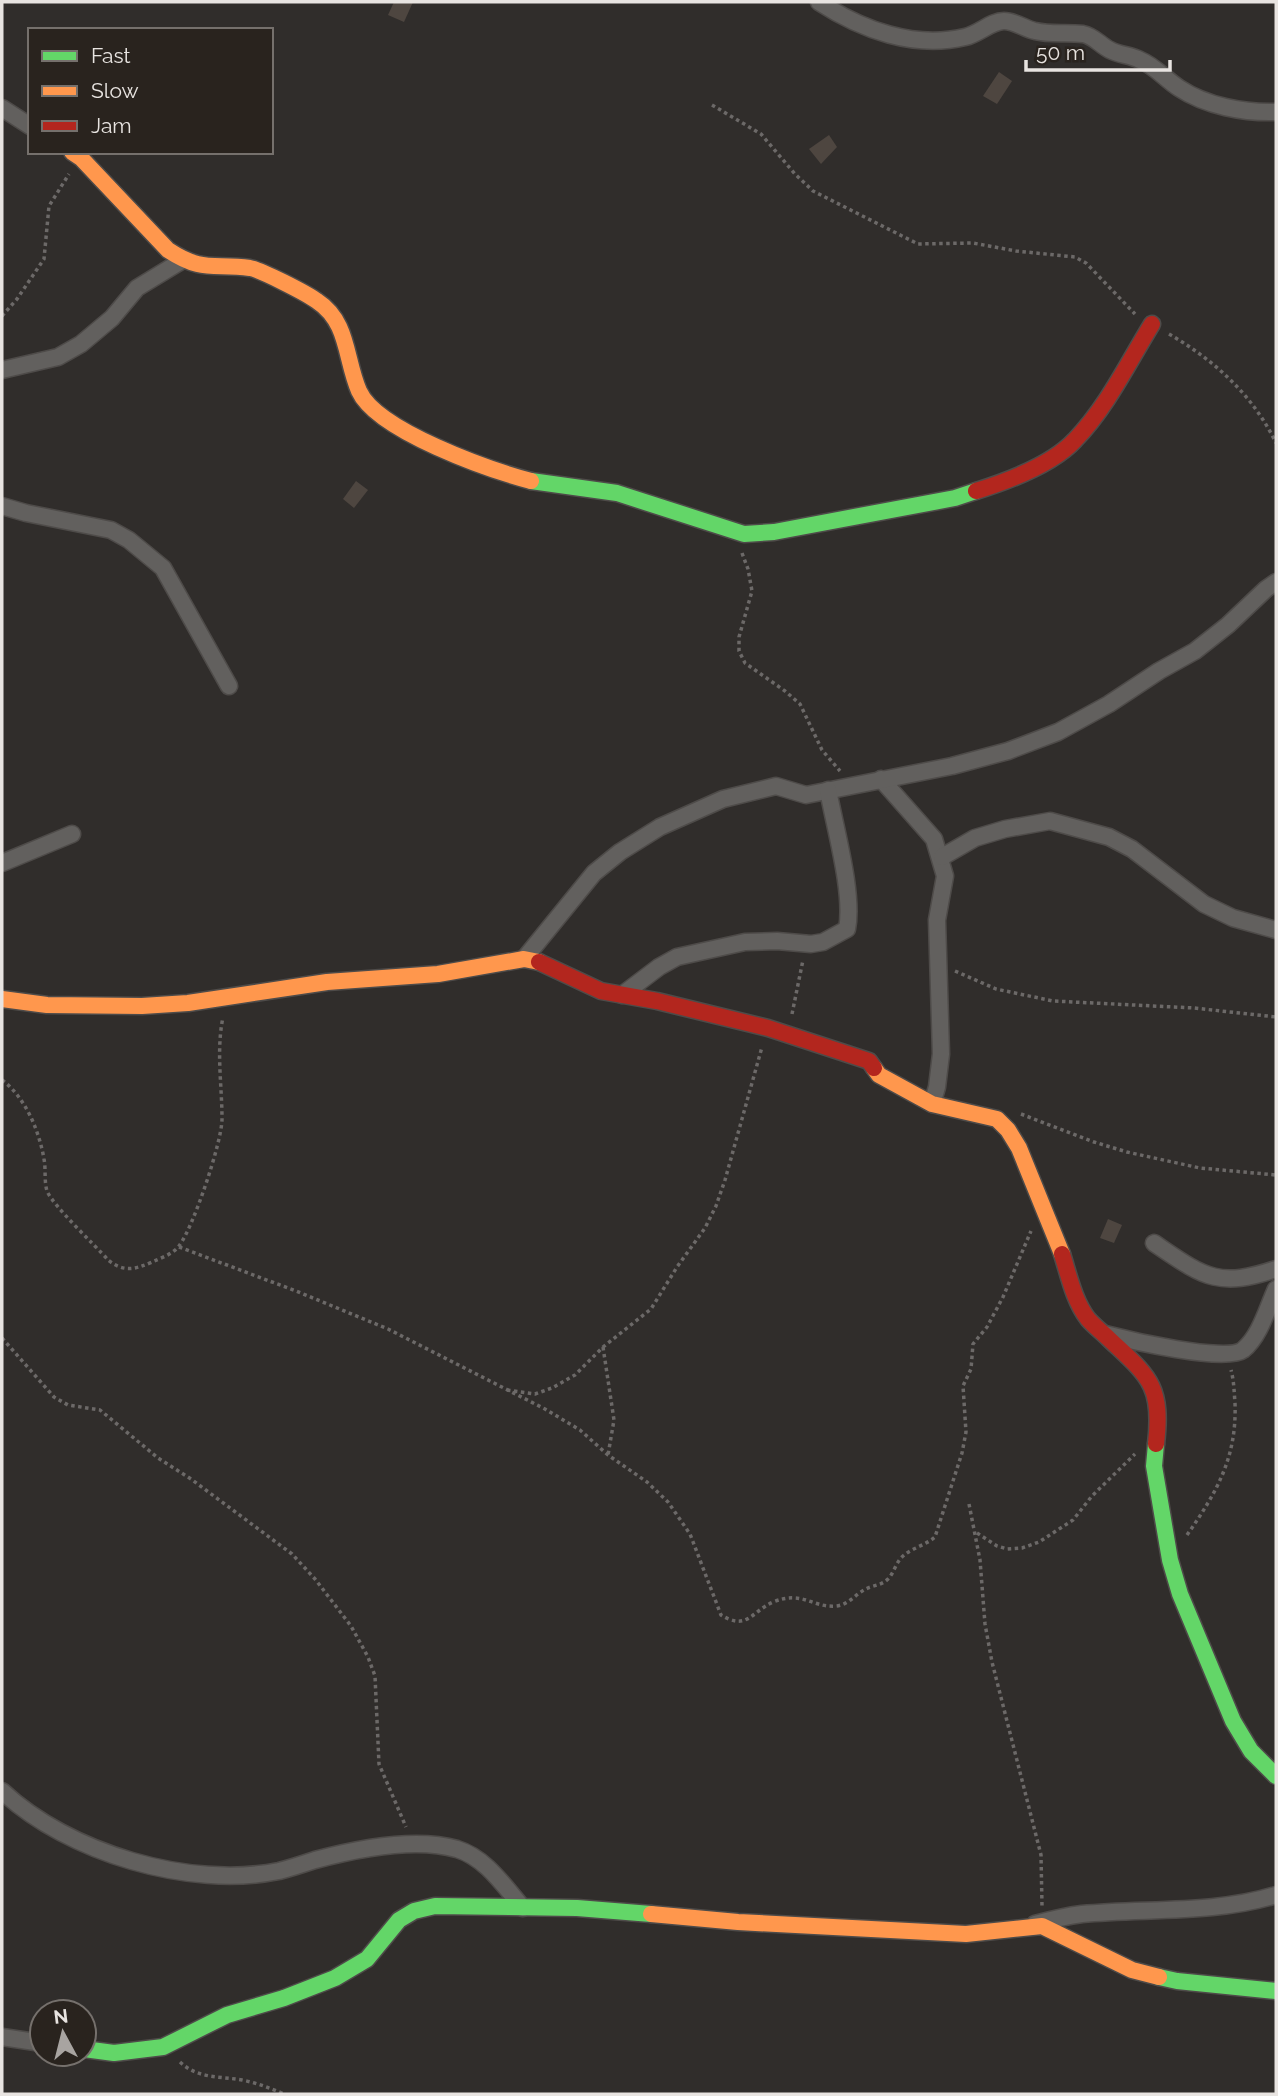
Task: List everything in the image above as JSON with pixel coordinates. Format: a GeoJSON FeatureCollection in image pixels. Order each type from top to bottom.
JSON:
{"type":"FeatureCollection","features":[{"type":"Feature","properties":{"kind":"street"},"geometry":{"type":"LineString","coordinates":[[819,2],[878,33],[900,37],[941,41],[959,39],[970,37],[1003,21],[1033,31],[1083,34],[1093,37],[1111,51],[1138,59],[1192,96],[1245,110],[1276,113]]}},
{"type":"Feature","properties":{"kind":"street"},"geometry":{"type":"LineString","coordinates":[[2,108],[28,125]]}},
{"type":"Feature","properties":{"kind":"street"},"geometry":{"type":"LineString","coordinates":[[76,155],[152,235],[183,260],[214,268],[252,268],[318,302],[336,320],[346,341],[358,389],[365,402],[380,415],[411,433],[462,459],[495,471],[537,482],[617,493],[744,534],[774,532],[955,498],[1007,481],[1042,464],[1074,442],[1093,418],[1152,324]]}},
{"type":"Feature","properties":{"kind":"street"},"geometry":{"type":"LineString","coordinates":[[2,370],[58,357],[80,344],[112,318],[137,288],[183,260]]}},
{"type":"Feature","properties":{"kind":"street"},"geometry":{"type":"LineString","coordinates":[[2,506],[111,530],[129,540],[163,568],[229,686]]}},
{"type":"Feature","properties":{"kind":"street"},"geometry":{"type":"LineString","coordinates":[[524,959],[594,873],[620,852],[660,827],[723,799],[776,786],[806,795],[951,766],[1008,751],[1058,732],[1110,704],[1195,651],[1276,582]]}},
{"type":"Feature","properties":{"kind":"street"},"geometry":{"type":"LineString","coordinates":[[881,779],[934,839],[942,857],[945,876],[937,920],[941,1054],[932,1104]]}},
{"type":"Feature","properties":{"kind":"street"},"geometry":{"type":"LineString","coordinates":[[622,995],[677,957],[745,942],[823,942],[847,929],[850,917],[848,894],[828,790]]}},
{"type":"Feature","properties":{"kind":"street"},"geometry":{"type":"LineString","coordinates":[[942,857],[975,838],[1005,829],[1050,821],[1109,837],[1132,849],[1204,904],[1233,918],[1276,930]]}},
{"type":"Feature","properties":{"kind":"street"},"geometry":{"type":"LineString","coordinates":[[2,863],[72,834]]}},
{"type":"Feature","properties":{"kind":"street"},"geometry":{"type":"LineString","coordinates":[[2,999],[47,1005],[142,1006],[327,982],[438,974],[524,959],[548,966],[601,991],[666,1003],[768,1028],[870,1061],[879,1075],[932,1104],[991,1116],[1003,1124],[1019,1148],[1044,1203],[1077,1300],[1087,1319],[1150,1380],[1159,1421],[1154,1466],[1170,1560],[1181,1594],[1233,1721],[1251,1751],[1276,1776]]}},
{"type":"Feature","properties":{"kind":"street"},"geometry":{"type":"LineString","coordinates":[[1154,1243],[1189,1266],[1218,1278],[1234,1280],[1276,1269]]}},
{"type":"Feature","properties":{"kind":"street"},"geometry":{"type":"LineString","coordinates":[[1102,1334],[1225,1355],[1240,1353],[1252,1341],[1276,1289]]}},
{"type":"Feature","properties":{"kind":"street"},"geometry":{"type":"LineString","coordinates":[[2,1791],[36,1820],[66,1836],[154,1867],[200,1875],[242,1877],[281,1871],[362,1850],[413,1844],[458,1849],[482,1861],[523,1908]]}},
{"type":"Feature","properties":{"kind":"street"},"geometry":{"type":"LineString","coordinates":[[1022,1927],[1080,1914],[1195,1908],[1276,1895]]}},
{"type":"Feature","properties":{"kind":"street"},"geometry":{"type":"LineString","coordinates":[[98,2051],[114,2053],[163,2047],[227,2015],[284,1998],[335,1978],[367,1959],[400,1920],[414,1911],[435,1906],[589,1909],[738,1922],[966,1934],[1042,1927],[1132,1970],[1166,1979],[1228,1988],[1276,1991]]}},
{"type":"Feature","properties":{"kind":"street"},"geometry":{"type":"LineString","coordinates":[[2,2038],[28,2041]]}},
{"type":"Feature","properties":{"kind":"path"},"geometry":{"type":"LineString","coordinates":[[712,105],[761,134],[813,191],[918,243],[973,243],[1016,251],[1076,257],[1086,263],[1135,314],[1204,356],[1235,383],[1269,429],[1276,443]]}},
{"type":"Feature","properties":{"kind":"path"},"geometry":{"type":"LineString","coordinates":[[2,316],[44,259],[49,205],[76,155]]}},
{"type":"Feature","properties":{"kind":"path"},"geometry":{"type":"LineString","coordinates":[[744,534],[742,554],[752,591],[739,638],[739,651],[745,663],[800,704],[822,750],[853,784]]}},
{"type":"Feature","properties":{"kind":"path"},"geometry":{"type":"LineString","coordinates":[[798,1039],[790,1022],[807,944]]}},
{"type":"Feature","properties":{"kind":"path"},"geometry":{"type":"LineString","coordinates":[[937,962],[996,989],[1053,1001],[1194,1008],[1276,1017]]}},
{"type":"Feature","properties":{"kind":"path"},"geometry":{"type":"LineString","coordinates":[[2,1080],[11,1086],[25,1106],[37,1134],[44,1158],[48,1193],[116,1267],[127,1270],[138,1268],[178,1247],[202,1196],[220,1131],[220,1030],[227,997]]}},
{"type":"Feature","properties":{"kind":"path"},"geometry":{"type":"LineString","coordinates":[[502,1389],[535,1394],[552,1388],[575,1375],[603,1347],[651,1309],[710,1217],[725,1180],[751,1080],[768,1028]]}},
{"type":"Feature","properties":{"kind":"path"},"geometry":{"type":"LineString","coordinates":[[991,1116],[1019,1113],[1094,1142],[1147,1156],[1200,1168],[1276,1175]]}},
{"type":"Feature","properties":{"kind":"path"},"geometry":{"type":"LineString","coordinates":[[178,1247],[388,1329],[545,1409],[580,1430],[608,1455],[647,1482],[668,1502],[690,1534],[721,1615],[732,1622],[746,1621],[773,1602],[793,1597],[839,1606],[863,1590],[881,1585],[889,1578],[902,1557],[926,1545],[935,1537],[962,1453],[966,1423],[963,1386],[971,1369],[973,1344],[987,1327],[1003,1297],[1044,1203]]}},
{"type":"Feature","properties":{"kind":"path"},"geometry":{"type":"LineString","coordinates":[[2,1338],[54,1397],[68,1405],[100,1410],[158,1458],[201,1486],[292,1554],[315,1579],[351,1626],[368,1657],[375,1676],[379,1764],[413,1844]]}},
{"type":"Feature","properties":{"kind":"path"},"geometry":{"type":"LineString","coordinates":[[603,1347],[614,1420],[608,1455]]}},
{"type":"Feature","properties":{"kind":"path"},"geometry":{"type":"LineString","coordinates":[[1170,1560],[1219,1485],[1226,1468],[1234,1430],[1235,1408],[1234,1379],[1225,1355]]}},
{"type":"Feature","properties":{"kind":"path"},"geometry":{"type":"LineString","coordinates":[[975,1531],[997,1546],[1007,1549],[1023,1548],[1039,1542],[1073,1520],[1092,1496],[1157,1432]]}},
{"type":"Feature","properties":{"kind":"path"},"geometry":{"type":"LineString","coordinates":[[969,1504],[992,1662],[1041,1855],[1041,1922]]}},
{"type":"Feature","properties":{"kind":"path"},"geometry":{"type":"LineString","coordinates":[[163,2047],[190,2071],[245,2081],[284,2094]]}},
{"type":"Feature","properties":{"kind":"building"},"geometry":{"type":"Polygon","coordinates":[[[394,2],[413,2],[404,22],[388,15],[394,2]]]}},
{"type":"Feature","properties":{"kind":"building"},"geometry":{"type":"Polygon","coordinates":[[[999,72],[1012,81],[997,104],[983,96],[999,72]]]}},
{"type":"Feature","properties":{"kind":"building"},"geometry":{"type":"Polygon","coordinates":[[[829,135],[837,147],[821,164],[809,149],[829,135]]]}},
{"type":"Feature","properties":{"kind":"building"},"geometry":{"type":"Polygon","coordinates":[[[356,481],[368,490],[354,508],[343,499],[356,481]]]}},
{"type":"Feature","properties":{"kind":"building"},"geometry":{"type":"Polygon","coordinates":[[[1108,1219],[1122,1225],[1114,1243],[1100,1238],[1108,1219]]]}},
{"type":"Feature","properties":{"kind":"traffic: fast"},"geometry":{"type":"LineString","coordinates":[[531,481],[617,493],[744,534],[774,532],[955,498],[976,491]]}},
{"type":"Feature","properties":{"kind":"traffic: fast"},"geometry":{"type":"LineString","coordinates":[[1156,1444],[1154,1466],[1170,1560],[1180,1594],[1233,1721],[1251,1751],[1276,1776]]}},
{"type":"Feature","properties":{"kind":"traffic: fast"},"geometry":{"type":"LineString","coordinates":[[98,2051],[114,2053],[163,2047],[227,2015],[284,1998],[335,1978],[367,1959],[399,1920],[414,1911],[435,1906],[577,1908],[651,1914]]}},
{"type":"Feature","properties":{"kind":"traffic: fast"},"geometry":{"type":"LineString","coordinates":[[1159,1977],[1276,1991]]}},
{"type":"Feature","properties":{"kind":"traffic: slow"},"geometry":{"type":"LineString","coordinates":[[75,154],[168,250],[190,262],[256,270],[317,301],[335,319],[341,330],[359,391],[370,406],[388,420],[436,447],[531,481]]}},
{"type":"Feature","properties":{"kind":"traffic: slow"},"geometry":{"type":"LineString","coordinates":[[2,999],[47,1005],[142,1006],[188,1003],[327,982],[438,974],[524,959],[539,962]]}},
{"type":"Feature","properties":{"kind":"traffic: slow"},"geometry":{"type":"LineString","coordinates":[[874,1068],[879,1075],[932,1104],[997,1119],[1008,1130],[1019,1148],[1062,1254]]}},
{"type":"Feature","properties":{"kind":"traffic: slow"},"geometry":{"type":"LineString","coordinates":[[651,1914],[738,1922],[966,1934],[1042,1926],[1132,1970],[1159,1977]]}},
{"type":"Feature","properties":{"kind":"traffic: jam"},"geometry":{"type":"LineString","coordinates":[[976,491],[1042,464],[1075,440],[1107,399],[1152,324]]}},
{"type":"Feature","properties":{"kind":"traffic: jam"},"geometry":{"type":"LineString","coordinates":[[539,962],[601,991],[657,1001],[768,1028],[869,1061],[874,1068]]}},
{"type":"Feature","properties":{"kind":"traffic: jam"},"geometry":{"type":"LineString","coordinates":[[1062,1254],[1072,1288],[1083,1312],[1143,1372],[1150,1383],[1157,1407],[1156,1444]]}}]}
